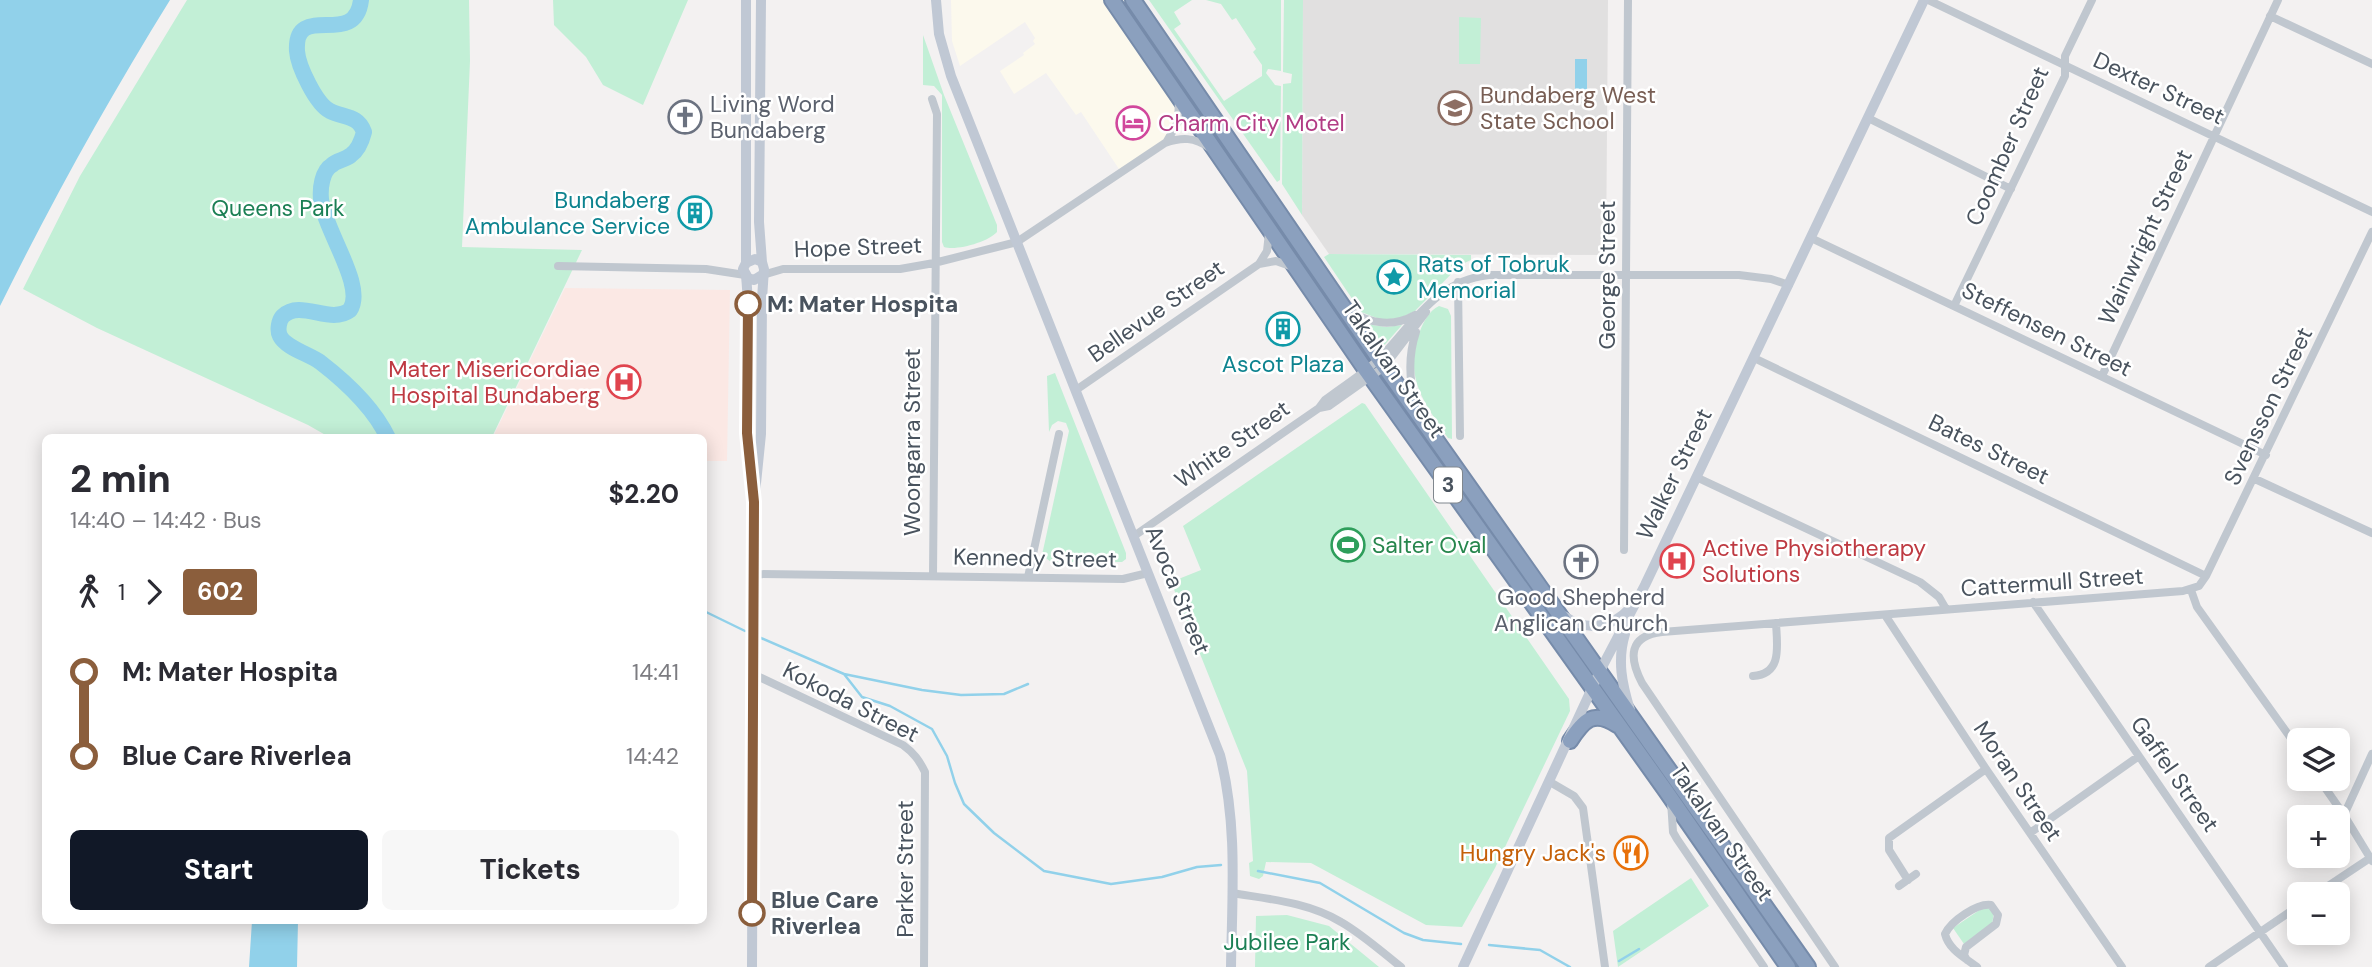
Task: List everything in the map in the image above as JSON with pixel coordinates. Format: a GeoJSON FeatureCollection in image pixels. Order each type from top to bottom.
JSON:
{"type":"FeatureCollection","features":[{"type":"Feature","properties":{"kind":"highway","name":"Takalvan Street"},"geometry":{"type":"LineString","coordinates":[[1112,0],[1368,373],[1788,967]]}},
{"type":"Feature","properties":{"kind":"highway","name":"Takalvan Street"},"geometry":{"type":"LineString","coordinates":[[1133,0],[1382,363],[1808,967]]}},
{"type":"Feature","properties":{"kind":"highway"},"geometry":{"type":"LineString","coordinates":[[1570,741],[1583,724],[1592,718],[1604,718],[1621,728]]}},
{"type":"Feature","properties":{"kind":"street"},"geometry":{"type":"LineString","coordinates":[[746,0],[748,437],[754,502]]}},
{"type":"Feature","properties":{"kind":"street"},"geometry":{"type":"LineString","coordinates":[[752,967],[754,502],[761,438],[761,0]]}},
{"type":"Feature","properties":{"kind":"street"},"geometry":{"type":"LineString","coordinates":[[936,0],[939,34],[946,63],[1017,242]]}},
{"type":"Feature","properties":{"kind":"street"},"geometry":{"type":"LineString","coordinates":[[1143,0],[1148,23]]}},
{"type":"Feature","properties":{"kind":"street","name":"George Street"},"geometry":{"type":"LineString","coordinates":[[1624,550],[1628,0]]}},
{"type":"Feature","properties":{"kind":"street","name":"Dexter Street"},"geometry":{"type":"LineString","coordinates":[[1926,0],[2372,212]]}},
{"type":"Feature","properties":{"kind":"street","name":"Walker Street"},"geometry":{"type":"LineString","coordinates":[[1463,967],[1570,741],[1600,671],[1645,585],[1926,0]]}},
{"type":"Feature","properties":{"kind":"street","name":"Coomber Street"},"geometry":{"type":"LineString","coordinates":[[1954,306],[2065,76],[2065,56],[2092,0]]}},
{"type":"Feature","properties":{"kind":"street","name":"Wainwright Street"},"geometry":{"type":"LineString","coordinates":[[2102,376],[2278,0]]}},
{"type":"Feature","properties":{"kind":"street"},"geometry":{"type":"LineString","coordinates":[[2270,16],[2372,64]]}},
{"type":"Feature","properties":{"kind":"street"},"geometry":{"type":"LineString","coordinates":[[1165,143],[1178,122],[1179,97]]}},
{"type":"Feature","properties":{"kind":"street","name":"Woongarra Street"},"geometry":{"type":"LineString","coordinates":[[932,99],[937,114],[933,576]]}},
{"type":"Feature","properties":{"kind":"street"},"geometry":{"type":"LineString","coordinates":[[1868,118],[2011,189]]}},
{"type":"Feature","properties":{"kind":"street"},"geometry":{"type":"LineString","coordinates":[[1165,143],[1175,139],[1191,139],[1218,154]]}},
{"type":"Feature","properties":{"kind":"street","name":"Hope Street"},"geometry":{"type":"LineString","coordinates":[[762,269],[900,269],[1017,242],[1165,143]]}},
{"type":"Feature","properties":{"kind":"street","name":"Bellevue Street"},"geometry":{"type":"LineString","coordinates":[[1076,390],[1259,264],[1269,243],[1267,226]]}},
{"type":"Feature","properties":{"kind":"street","name":"Svensson Street"},"geometry":{"type":"LineString","coordinates":[[2191,590],[2199,586],[2206,576],[2372,232]]}},
{"type":"Feature","properties":{"kind":"street","name":"Steffensen Street"},"geometry":{"type":"LineString","coordinates":[[1811,238],[2266,456]]}},
{"type":"Feature","properties":{"kind":"street","name":"Avoca Street"},"geometry":{"type":"LineString","coordinates":[[1017,242],[1220,755],[1232,819],[1231,967]]}},
{"type":"Feature","properties":{"kind":"street"},"geometry":{"type":"LineString","coordinates":[[558,265],[746,269],[755,259],[762,269]]}},
{"type":"Feature","properties":{"kind":"street","name":"Bellevue Street"},"geometry":{"type":"LineString","coordinates":[[1259,264],[1276,261],[1296,269]]}},
{"type":"Feature","properties":{"kind":"street"},"geometry":{"type":"LineString","coordinates":[[746,269],[754,280],[762,269]]}},
{"type":"Feature","properties":{"kind":"street"},"geometry":{"type":"LineString","coordinates":[[1382,363],[1433,300],[1468,278],[1489,275],[1753,276],[1789,285]]}},
{"type":"Feature","properties":{"kind":"street"},"geometry":{"type":"LineString","coordinates":[[1458,282],[1460,436]]}},
{"type":"Feature","properties":{"kind":"street"},"geometry":{"type":"LineString","coordinates":[[1339,300],[1350,312],[1377,323],[1405,320],[1423,312]]}},
{"type":"Feature","properties":{"kind":"street"},"geometry":{"type":"LineString","coordinates":[[1422,420],[1413,394],[1410,369],[1413,339],[1423,312]]}},
{"type":"Feature","properties":{"kind":"street","name":"Bates Street"},"geometry":{"type":"LineString","coordinates":[[1754,358],[2206,576]]}},
{"type":"Feature","properties":{"kind":"street","name":"White Street"},"geometry":{"type":"LineString","coordinates":[[1134,536],[1319,408],[1329,406],[1382,363]]}},
{"type":"Feature","properties":{"kind":"street"},"geometry":{"type":"LineString","coordinates":[[1028,577],[1059,434]]}},
{"type":"Feature","properties":{"kind":"street"},"geometry":{"type":"LineString","coordinates":[[748,437],[753,444],[761,438]]}},
{"type":"Feature","properties":{"kind":"street"},"geometry":{"type":"LineString","coordinates":[[1696,477],[1920,582],[1938,597],[1946,609]]}},
{"type":"Feature","properties":{"kind":"street"},"geometry":{"type":"LineString","coordinates":[[2255,479],[2372,533]]}},
{"type":"Feature","properties":{"kind":"street","name":"Kennedy Street"},"geometry":{"type":"LineString","coordinates":[[753,574],[1123,579],[1148,573]]}},
{"type":"Feature","properties":{"kind":"street"},"geometry":{"type":"LineString","coordinates":[[1557,610],[1583,626],[1606,625],[1624,615],[1645,585]]}},
{"type":"Feature","properties":{"kind":"street"},"geometry":{"type":"LineString","coordinates":[[2191,590],[2197,607],[2287,733]]}},
{"type":"Feature","properties":{"kind":"street","name":"Cattermull Street"},"geometry":{"type":"LineString","coordinates":[[1633,653],[1642,638],[1654,633],[2191,590]]}},
{"type":"Feature","properties":{"kind":"street","name":"Gaffel Street"},"geometry":{"type":"LineString","coordinates":[[2033,602],[2284,967]]}},
{"type":"Feature","properties":{"kind":"street"},"geometry":{"type":"LineString","coordinates":[[1632,611],[1620,662],[1625,694],[1633,716]]}},
{"type":"Feature","properties":{"kind":"street","name":"Moran Street"},"geometry":{"type":"LineString","coordinates":[[1885,615],[1986,769],[2122,967]]}},
{"type":"Feature","properties":{"kind":"street"},"geometry":{"type":"LineString","coordinates":[[1753,676],[1761,675],[1772,668],[1777,660],[1776,623]]}},
{"type":"Feature","properties":{"kind":"street","name":"Takalvan Street"},"geometry":{"type":"LineString","coordinates":[[1633,653],[1634,669],[1657,706],[1835,967]]}},
{"type":"Feature","properties":{"kind":"street","name":"Kokoda Street"},"geometry":{"type":"LineString","coordinates":[[753,674],[903,745],[914,752],[925,772]]}},
{"type":"Feature","properties":{"kind":"street"},"geometry":{"type":"LineString","coordinates":[[2349,805],[2372,754]]}},
{"type":"Feature","properties":{"kind":"street"},"geometry":{"type":"LineString","coordinates":[[2030,833],[2139,756]]}},
{"type":"Feature","properties":{"kind":"street"},"geometry":{"type":"LineString","coordinates":[[1908,880],[1889,850],[1889,838],[1986,769]]}},
{"type":"Feature","properties":{"kind":"street","name":"Parker Street"},"geometry":{"type":"LineString","coordinates":[[924,967],[925,772]]}},
{"type":"Feature","properties":{"kind":"street"},"geometry":{"type":"LineString","coordinates":[[1550,782],[1574,796],[1583,808],[1605,967]]}},
{"type":"Feature","properties":{"kind":"street","name":"Takalvan Street"},"geometry":{"type":"LineString","coordinates":[[1671,798],[1676,839],[1764,967]]}},
{"type":"Feature","properties":{"kind":"street"},"geometry":{"type":"LineString","coordinates":[[2335,882],[2371,860],[2350,825]]}},
{"type":"Feature","properties":{"kind":"street"},"geometry":{"type":"LineString","coordinates":[[1899,886],[1916,874]]}},
{"type":"Feature","properties":{"kind":"street"},"geometry":{"type":"LineString","coordinates":[[1232,894],[1270,899],[1317,910],[1341,922],[1401,967]]}},
{"type":"Feature","properties":{"kind":"street"},"geometry":{"type":"LineString","coordinates":[[1967,960],[1964,955],[1966,947],[1996,924],[1997,911],[1991,905],[1979,906],[1945,931],[1951,947],[1967,960],[1977,967]]}},
{"type":"Feature","properties":{"kind":"street"},"geometry":{"type":"LineString","coordinates":[[2209,967],[2287,914]]}},
{"type":"Feature","properties":{"kind":"shaded area"},"geometry":{"type":"Polygon","coordinates":[[[951,0],[1123,0],[1202,116],[1121,172],[1081,112],[1076,115],[1046,73],[1014,94],[1000,71],[1035,44],[1035,38],[1025,22],[960,66],[952,41],[951,0]]]}},
{"type":"Feature","properties":{"kind":"shaded area","name":"Bundaberg West State School"},"geometry":{"type":"Polygon","coordinates":[[[1303,0],[1608,0],[1606,255],[1329,254],[1302,215],[1303,0]]]}},
{"type":"Feature","properties":{"kind":"shaded area","name":"Mater Misericordiae Hospital Bundaberg"},"geometry":{"type":"Polygon","coordinates":[[[565,288],[730,290],[727,461],[707,461],[707,434],[494,434],[565,288]]]}},
{"type":"Feature","properties":{"kind":"green space","name":"Queens Park"},"geometry":{"type":"Polygon","coordinates":[[[187,0],[469,0],[470,61],[462,247],[582,250],[493,434],[324,434],[97,328],[23,289],[80,176],[187,0]]]}},
{"type":"Feature","properties":{"kind":"green space"},"geometry":{"type":"Polygon","coordinates":[[[553,0],[688,0],[643,105],[603,85],[586,57],[554,25],[553,0]]]}},
{"type":"Feature","properties":{"kind":"green space"},"geometry":{"type":"Polygon","coordinates":[[[1124,0],[1127,0],[1298,250],[1293,255],[1170,74],[1124,0]]]}},
{"type":"Feature","properties":{"kind":"green space"},"geometry":{"type":"Polygon","coordinates":[[[1149,0],[1192,0],[1174,12],[1181,24],[1174,29],[1224,101],[1262,76],[1262,65],[1253,52],[1256,49],[1236,18],[1232,20],[1221,4],[1206,0],[1281,0],[1281,71],[1268,69],[1266,73],[1275,85],[1281,86],[1280,180],[1277,182],[1149,0]]]}},
{"type":"Feature","properties":{"kind":"green space"},"geometry":{"type":"Polygon","coordinates":[[[1284,0],[1303,0],[1302,215],[1282,184],[1283,84],[1291,83],[1292,74],[1283,72],[1284,0]]]}},
{"type":"Feature","properties":{"kind":"green space"},"geometry":{"type":"Polygon","coordinates":[[[1459,17],[1481,18],[1480,64],[1459,64],[1459,17]]]}},
{"type":"Feature","properties":{"kind":"green space"},"geometry":{"type":"Polygon","coordinates":[[[923,35],[944,95],[997,225],[997,232],[993,236],[964,247],[944,247],[942,242],[942,95],[934,86],[923,85],[923,35]]]}},
{"type":"Feature","properties":{"kind":"green space"},"geometry":{"type":"Polygon","coordinates":[[[1329,254],[1471,255],[1471,260],[1460,265],[1415,311],[1400,318],[1382,320],[1361,312],[1324,257],[1329,254]]]}},
{"type":"Feature","properties":{"kind":"green space"},"geometry":{"type":"Polygon","coordinates":[[[1439,306],[1448,309],[1451,316],[1452,439],[1448,438],[1431,413],[1415,376],[1415,347],[1420,331],[1427,317],[1439,306]]]}},
{"type":"Feature","properties":{"kind":"green space"},"geometry":{"type":"Polygon","coordinates":[[[1366,324],[1386,327],[1402,325],[1381,349],[1366,324]]]}},
{"type":"Feature","properties":{"kind":"green space"},"geometry":{"type":"Polygon","coordinates":[[[1055,373],[1126,553],[1126,559],[1122,562],[1051,562],[1042,555],[1069,431],[1066,423],[1058,421],[1052,425],[1049,432],[1047,376],[1055,373]]]}},
{"type":"Feature","properties":{"kind":"green space"},"geometry":{"type":"Polygon","coordinates":[[[1389,385],[1515,558],[1572,646],[1569,648],[1455,488],[1389,385]]]}},
{"type":"Feature","properties":{"kind":"green space"},"geometry":{"type":"Polygon","coordinates":[[[1362,403],[1569,699],[1570,711],[1495,868],[1462,927],[1426,925],[1311,863],[1266,862],[1263,876],[1259,879],[1250,876],[1249,863],[1253,861],[1247,771],[1180,604],[1180,597],[1177,597],[1171,582],[1201,570],[1183,526],[1362,403]]]}},
{"type":"Feature","properties":{"kind":"green space"},"geometry":{"type":"Polygon","coordinates":[[[1691,878],[1709,906],[1618,967],[1613,931],[1691,878]]]}},
{"type":"Feature","properties":{"kind":"green space"},"geometry":{"type":"Polygon","coordinates":[[[1989,908],[1994,913],[1992,924],[1964,944],[1953,928],[1981,909],[1989,908]]]}},
{"type":"Feature","properties":{"kind":"green space","name":"Jubilee Park"},"geometry":{"type":"Polygon","coordinates":[[[1287,915],[1329,926],[1379,967],[1255,967],[1256,916],[1287,915]]]}},
{"type":"Feature","properties":{"kind":"water"},"geometry":{"type":"Polygon","coordinates":[[[0,0],[170,0],[81,151],[0,306],[0,0]]]}},
{"type":"Feature","properties":{"kind":"water"},"geometry":{"type":"Polygon","coordinates":[[[1575,59],[1587,59],[1587,92],[1575,92],[1575,59]]]}},
{"type":"Feature","properties":{"kind":"water"},"geometry":{"type":"Polygon","coordinates":[[[252,924],[298,924],[297,967],[249,967],[252,924]]]}},
{"type":"Feature","properties":{"kind":"waterway"},"geometry":{"type":"LineString","coordinates":[[361,0],[356,14],[348,22],[305,29],[299,36],[297,51],[304,75],[319,101],[330,111],[354,120],[364,132],[353,153],[334,163],[326,171],[321,190],[324,212],[349,273],[353,300],[350,310],[342,314],[290,311],[283,316],[279,331],[287,344],[320,362],[349,387],[375,416],[386,434]]}},
{"type":"Feature","properties":{"kind":"waterway"},"geometry":{"type":"LineString","coordinates":[[707,612],[745,631]]}},
{"type":"Feature","properties":{"kind":"waterway"},"geometry":{"type":"LineString","coordinates":[[761,638],[844,674],[862,697],[890,706],[932,729],[947,756],[964,804],[994,833],[1044,871],[1111,884],[1162,877],[1197,867],[1221,865]]}},
{"type":"Feature","properties":{"kind":"waterway"},"geometry":{"type":"LineString","coordinates":[[844,674],[961,695],[1004,694],[1028,684]]}},
{"type":"Feature","properties":{"kind":"waterway"},"geometry":{"type":"LineString","coordinates":[[1258,871],[1320,883],[1404,933],[1423,940],[1461,944]]}},
{"type":"Feature","properties":{"kind":"waterway"},"geometry":{"type":"LineString","coordinates":[[1489,945],[1540,950],[1570,967]]}},
{"type":"Feature","properties":{"kind":"waterway"},"geometry":{"type":"LineString","coordinates":[[1619,961],[1639,949]]}},
{"type":"Feature","properties":{"kind":"bus line","name":"602"},"geometry":{"type":"LineString","coordinates":[[748,304],[747,433],[754,502],[752,913]]}},
{"type":"Feature","properties":{"kind":"place","name":"Bundaberg West State School"},"geometry":{"type":"Point","coordinates":[1455,108]}},
{"type":"Feature","properties":{"kind":"place","name":"Living Word Bundaberg"},"geometry":{"type":"Point","coordinates":[685,117]}},
{"type":"Feature","properties":{"kind":"place","name":"Charm City Motel"},"geometry":{"type":"Point","coordinates":[1133,123]}},
{"type":"Feature","properties":{"kind":"place","name":"Bundaberg Ambulance Service"},"geometry":{"type":"Point","coordinates":[695,213]}},
{"type":"Feature","properties":{"kind":"place","name":"Rats of Tobruk Memorial"},"geometry":{"type":"Point","coordinates":[1394,277]}},
{"type":"Feature","properties":{"kind":"place","name":"M: Mater Hospita"},"geometry":{"type":"Point","coordinates":[748,304]}},
{"type":"Feature","properties":{"kind":"place","name":"Ascot Plaza"},"geometry":{"type":"Point","coordinates":[1283,329]}},
{"type":"Feature","properties":{"kind":"place","name":"Mater Misericordiae Hospital Bundaberg"},"geometry":{"type":"Point","coordinates":[624,382]}},
{"type":"Feature","properties":{"kind":"place","name":"Salter Oval"},"geometry":{"type":"Point","coordinates":[1348,545]}},
{"type":"Feature","properties":{"kind":"place","name":"Active Physiotherapy Solutions"},"geometry":{"type":"Point","coordinates":[1677,561]}},
{"type":"Feature","properties":{"kind":"place","name":"Good Shepherd Anglican Church"},"geometry":{"type":"Point","coordinates":[1581,562]}},
{"type":"Feature","properties":{"kind":"place","name":"Hungry Jack's"},"geometry":{"type":"Point","coordinates":[1631,853]}},
{"type":"Feature","properties":{"kind":"place","name":"Blue Care Riverlea"},"geometry":{"type":"Point","coordinates":[752,913]}}]}
